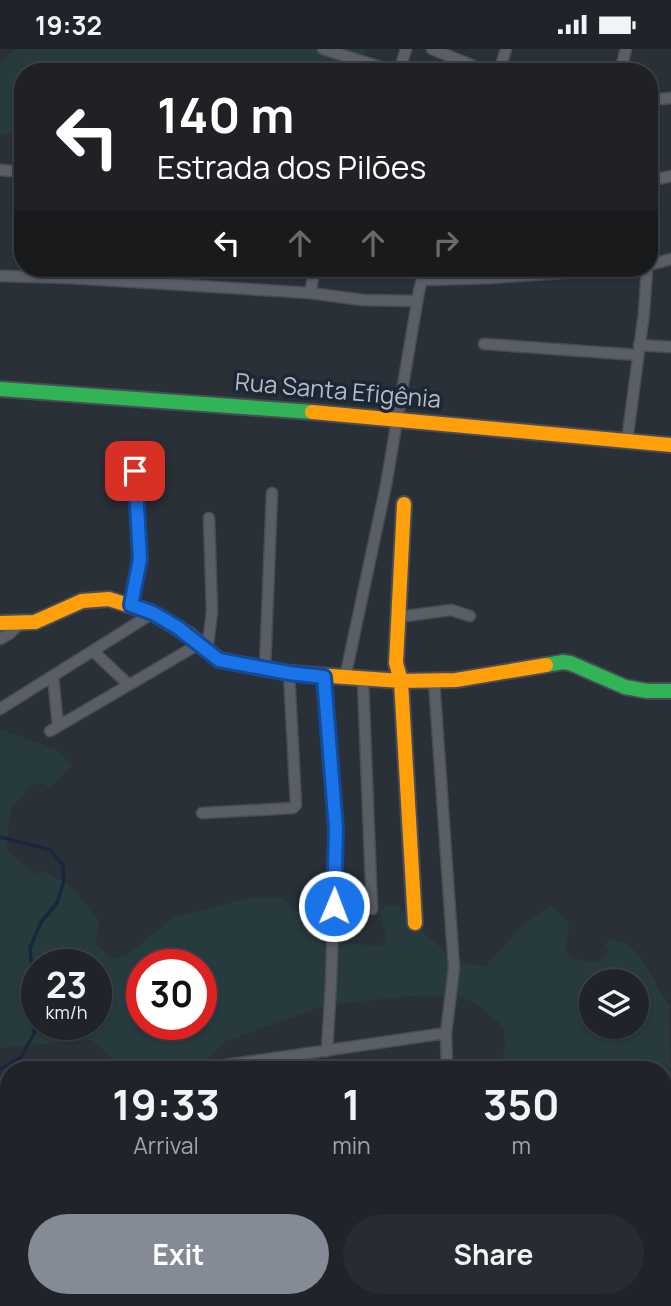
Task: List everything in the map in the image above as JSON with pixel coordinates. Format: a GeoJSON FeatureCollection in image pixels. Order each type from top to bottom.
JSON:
{"type":"FeatureCollection","features":[{"type":"Feature","properties":{"kind":"street"},"geometry":{"type":"LineString","coordinates":[[323,49],[368,63]]}},
{"type":"Feature","properties":{"kind":"street"},"geometry":{"type":"LineString","coordinates":[[432,49],[466,63]]}},
{"type":"Feature","properties":{"kind":"street"},"geometry":{"type":"LineString","coordinates":[[36,277],[310,293],[363,300],[417,301]]}},
{"type":"Feature","properties":{"kind":"street"},"geometry":{"type":"LineString","coordinates":[[310,293],[313,277]]}},
{"type":"Feature","properties":{"kind":"street"},"geometry":{"type":"LineString","coordinates":[[345,678],[386,485],[423,277]]}},
{"type":"Feature","properties":{"kind":"street"},"geometry":{"type":"LineString","coordinates":[[422,280],[470,277]]}},
{"type":"Feature","properties":{"kind":"street"},"geometry":{"type":"LineString","coordinates":[[627,441],[647,277]]}},
{"type":"Feature","properties":{"kind":"street"},"geometry":{"type":"LineString","coordinates":[[484,344],[638,350],[671,347]]}},
{"type":"Feature","properties":{"kind":"street","name":"Rua Santa Efigênia"},"geometry":{"type":"LineString","coordinates":[[0,389],[398,418],[671,445]]}},
{"type":"Feature","properties":{"kind":"street"},"geometry":{"type":"LineString","coordinates":[[131,605],[140,559],[134,480],[136,458]]}},
{"type":"Feature","properties":{"kind":"street"},"geometry":{"type":"LineString","coordinates":[[265,668],[272,493]]}},
{"type":"Feature","properties":{"kind":"street"},"geometry":{"type":"LineString","coordinates":[[404,504],[396,663],[401,681],[415,923]]}},
{"type":"Feature","properties":{"kind":"street"},"geometry":{"type":"LineString","coordinates":[[203,648],[212,612],[209,518]]}},
{"type":"Feature","properties":{"kind":"street"},"geometry":{"type":"LineString","coordinates":[[0,623],[35,622],[82,601],[109,599],[153,613],[225,662],[289,673],[363,680],[434,680],[479,678],[563,663],[575,664],[625,688],[671,691]]}},
{"type":"Feature","properties":{"kind":"street"},"geometry":{"type":"LineString","coordinates":[[398,617],[452,610],[470,616]]}},
{"type":"Feature","properties":{"kind":"street"},"geometry":{"type":"LineString","coordinates":[[0,709],[153,613]]}},
{"type":"Feature","properties":{"kind":"street"},"geometry":{"type":"LineString","coordinates":[[0,639],[22,622]]}},
{"type":"Feature","properties":{"kind":"street"},"geometry":{"type":"LineString","coordinates":[[53,676],[54,728],[128,684],[203,648]]}},
{"type":"Feature","properties":{"kind":"street"},"geometry":{"type":"LineString","coordinates":[[93,651],[128,684]]}},
{"type":"Feature","properties":{"kind":"street"},"geometry":{"type":"LineString","coordinates":[[202,813],[293,808],[297,803],[289,673]]}},
{"type":"Feature","properties":{"kind":"street"},"geometry":{"type":"LineString","coordinates":[[324,677],[336,829],[327,1051]]}},
{"type":"Feature","properties":{"kind":"street"},"geometry":{"type":"LineString","coordinates":[[363,680],[372,909]]}},
{"type":"Feature","properties":{"kind":"street"},"geometry":{"type":"LineString","coordinates":[[434,680],[454,968],[446,1033],[447,1061]]}},
{"type":"Feature","properties":{"kind":"street"},"geometry":{"type":"LineString","coordinates":[[256,1061],[446,1033]]}},
{"type":"Feature","properties":{"kind":"green space"},"geometry":{"type":"Polygon","coordinates":[[[14,49],[366,49],[364,56],[355,63],[14,63],[14,134],[0,135],[0,63],[14,49]]]}},
{"type":"Feature","properties":{"kind":"green space"},"geometry":{"type":"Polygon","coordinates":[[[0,729],[55,749],[72,766],[50,789],[44,784],[33,784],[11,808],[6,848],[35,875],[41,870],[76,892],[100,925],[95,943],[101,949],[21,949],[21,1040],[92,1040],[0,1048],[0,729]]]}},
{"type":"Feature","properties":{"kind":"green space"},"geometry":{"type":"Polygon","coordinates":[[[282,897],[329,942],[381,946],[387,940],[380,911],[386,906],[397,905],[448,953],[459,960],[485,966],[524,924],[552,906],[569,923],[565,952],[572,957],[585,962],[599,962],[610,951],[605,945],[610,939],[627,944],[639,955],[647,969],[579,969],[579,1039],[649,1039],[649,972],[669,1006],[670,1061],[502,1061],[505,1051],[504,1028],[480,1006],[457,995],[411,996],[326,1005],[224,1042],[206,1061],[114,1061],[92,1040],[112,1040],[112,959],[126,954],[126,1040],[217,1040],[217,949],[134,949],[174,917],[248,898],[282,897]]]}},
{"type":"Feature","properties":{"kind":"waterway"},"geometry":{"type":"LineString","coordinates":[[0,837],[50,850],[63,865],[64,881],[57,903],[41,922],[30,948],[36,1009],[34,1034],[21,1057],[14,1061]]}},
{"type":"Feature","properties":{"kind":"traffic: fast"},"geometry":{"type":"LineString","coordinates":[[0,389],[312,412]]}},
{"type":"Feature","properties":{"kind":"traffic: fast"},"geometry":{"type":"LineString","coordinates":[[546,665],[570,663],[625,687],[671,691]]}},
{"type":"Feature","properties":{"kind":"traffic: slow"},"geometry":{"type":"LineString","coordinates":[[312,412],[671,445]]}},
{"type":"Feature","properties":{"kind":"traffic: slow"},"geometry":{"type":"LineString","coordinates":[[404,504],[396,663],[401,681],[415,923]]}},
{"type":"Feature","properties":{"kind":"traffic: slow"},"geometry":{"type":"LineString","coordinates":[[0,623],[35,622],[82,601],[109,599],[153,613],[189,635],[219,660],[289,673],[401,681],[456,680],[546,665]]}},
{"type":"Feature","properties":{"kind":"route"},"geometry":{"type":"LineString","coordinates":[[135,471],[140,559],[131,605],[153,613],[177,627],[219,660],[324,677],[336,829],[334,906]]}}]}
